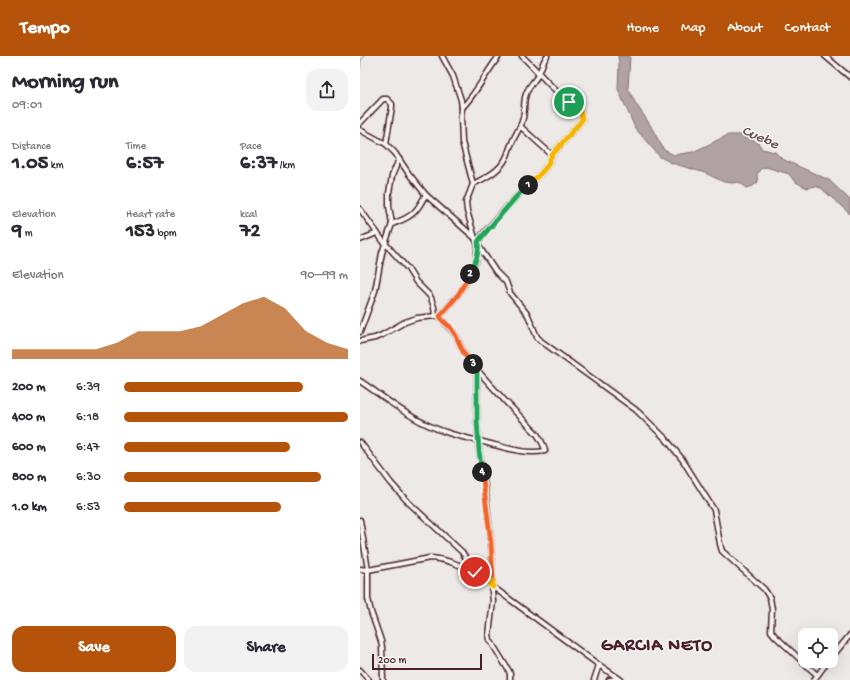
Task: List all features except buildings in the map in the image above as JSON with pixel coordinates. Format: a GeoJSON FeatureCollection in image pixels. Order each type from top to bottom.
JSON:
{"type":"FeatureCollection","features":[{"type":"Feature","properties":{"kind":"street"},"geometry":{"type":"LineString","coordinates":[[442,56],[453,76],[461,100],[462,142],[473,184],[466,202],[467,212],[477,242],[496,272],[506,282],[510,293],[528,315],[537,337],[636,410],[666,439],[682,459],[714,510],[722,551],[764,589],[770,598],[772,610],[771,631],[774,636],[817,675]]}},
{"type":"Feature","properties":{"kind":"street"},"geometry":{"type":"LineString","coordinates":[[462,108],[470,99],[499,56]]}},
{"type":"Feature","properties":{"kind":"street"},"geometry":{"type":"LineString","coordinates":[[360,341],[375,338],[405,322],[417,318],[440,316],[458,295],[466,282],[476,261],[477,242],[482,235],[516,197],[541,173],[547,166],[552,155],[582,120],[580,110],[564,98],[522,56]]}},
{"type":"Feature","properties":{"kind":"street"},"geometry":{"type":"LineString","coordinates":[[473,184],[490,175],[500,167],[506,159],[511,144],[521,127],[526,92],[539,74],[543,62],[547,56]]}},
{"type":"Feature","properties":{"kind":"street"},"geometry":{"type":"LineString","coordinates":[[825,56],[850,77]]}},
{"type":"Feature","properties":{"kind":"street"},"geometry":{"type":"LineString","coordinates":[[386,144],[392,107],[387,99],[383,99],[360,123],[361,131],[386,144],[426,195],[477,242]]}},
{"type":"Feature","properties":{"kind":"street"},"geometry":{"type":"LineString","coordinates":[[521,127],[552,155]]}},
{"type":"Feature","properties":{"kind":"street"},"geometry":{"type":"LineString","coordinates":[[360,332],[375,291],[382,253],[392,224],[389,206],[389,193],[392,176],[399,159]]}},
{"type":"Feature","properties":{"kind":"street"},"geometry":{"type":"LineString","coordinates":[[392,224],[413,214],[426,195]]}},
{"type":"Feature","properties":{"kind":"street"},"geometry":{"type":"LineString","coordinates":[[360,209],[377,233],[408,269],[416,282],[431,298],[434,307],[434,316]]}},
{"type":"Feature","properties":{"kind":"street"},"geometry":{"type":"LineString","coordinates":[[360,240],[377,233]]}},
{"type":"Feature","properties":{"kind":"street"},"geometry":{"type":"LineString","coordinates":[[360,381],[412,417],[437,429],[520,451],[532,453],[544,452],[545,450],[537,434],[477,371],[476,367],[464,354],[450,327],[442,320],[440,316]]}},
{"type":"Feature","properties":{"kind":"street"},"geometry":{"type":"LineString","coordinates":[[477,371],[478,440],[485,487],[493,587],[489,635],[490,640],[509,671],[510,680]]}},
{"type":"Feature","properties":{"kind":"street"},"geometry":{"type":"LineString","coordinates":[[360,442],[408,502],[462,552],[475,572]]}},
{"type":"Feature","properties":{"kind":"street"},"geometry":{"type":"LineString","coordinates":[[360,520],[368,570],[368,599],[382,647],[383,680]]}},
{"type":"Feature","properties":{"kind":"street"},"geometry":{"type":"LineString","coordinates":[[360,569],[368,570],[430,558],[456,563],[475,572],[599,666],[620,679]]}},
{"type":"Feature","properties":{"kind":"street"},"geometry":{"type":"LineString","coordinates":[[838,649],[850,634]]}},
{"type":"Feature","properties":{"kind":"street"},"geometry":{"type":"LineString","coordinates":[[594,680],[599,666]]}},
{"type":"Feature","properties":{"kind":"street"},"geometry":{"type":"LineString","coordinates":[[814,680],[822,668]]}},
{"type":"Feature","properties":{"kind":"street"},"geometry":{"type":"LineString","coordinates":[[360,670],[369,680]]}},
{"type":"Feature","properties":{"kind":"street"},"geometry":{"type":"LineString","coordinates":[[610,680],[620,679]]}},
{"type":"Feature","properties":{"kind":"shaded area"},"geometry":{"type":"Polygon","coordinates":[[[618,56],[630,56],[628,88],[664,150],[674,155],[693,152],[728,135],[747,135],[759,144],[762,149],[775,152],[782,159],[829,180],[850,200],[850,214],[821,188],[815,186],[807,188],[794,181],[789,174],[766,167],[760,169],[757,175],[758,182],[747,188],[739,182],[724,182],[705,173],[672,163],[660,157],[635,128],[618,89],[618,56]]]}},
{"type":"Feature","properties":{"kind":"waterway"},"geometry":{"type":"LineString","coordinates":[[360,69],[361,60],[364,56]]}},
{"type":"Feature","properties":{"kind":"district","name":"GARCIA NETO"},"geometry":{"type":"Point","coordinates":[657,646]}},
{"type":"Feature","properties":{"kind":"route"},"geometry":{"type":"LineString","coordinates":[[475,572],[493,587],[491,543],[485,487],[479,451],[477,420],[478,378],[476,367],[464,354],[456,336],[440,316],[458,295],[466,282],[476,261],[478,242],[482,235],[516,197],[541,173],[547,166],[552,155],[582,120],[580,110],[569,102]]}},
{"type":"Feature","properties":{"kind":"water label","name":"Cuebe"},"geometry":{"type":"Point","coordinates":[760,138]}}]}
